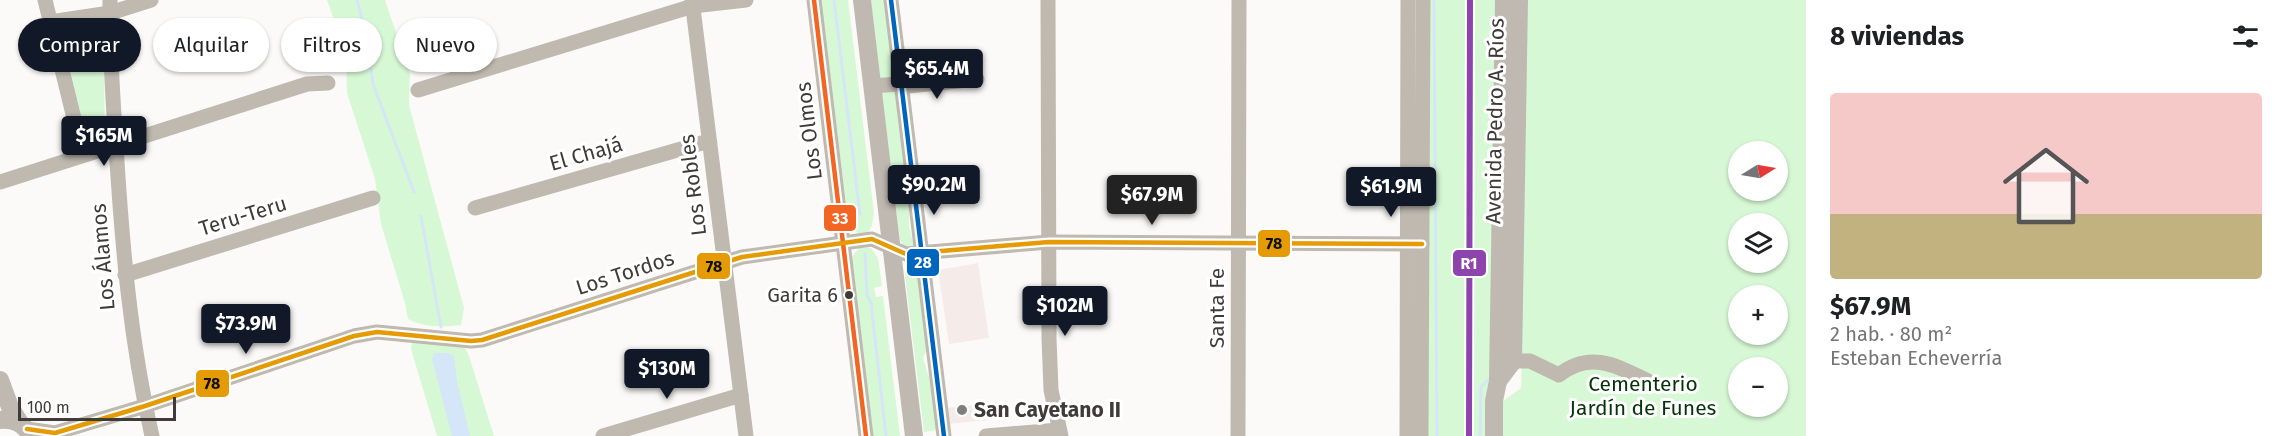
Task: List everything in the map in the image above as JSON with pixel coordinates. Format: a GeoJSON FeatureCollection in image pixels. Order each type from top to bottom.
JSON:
{"type":"FeatureCollection","features":[{"type":"Feature","properties":{"kind":"main road"},"geometry":{"type":"LineString","coordinates":[[862,0],[914,436]]}},
{"type":"Feature","properties":{"kind":"main road","name":"Avenida Pedro A. Ríos"},"geometry":{"type":"LineString","coordinates":[[1504,0],[1506,361]]}},
{"type":"Feature","properties":{"kind":"main road","name":"Avenida Pedro A. Ríos"},"geometry":{"type":"LineString","coordinates":[[1506,317],[1519,0]]}},
{"type":"Feature","properties":{"kind":"main road"},"geometry":{"type":"LineString","coordinates":[[1494,436],[1494,401],[1498,381],[1506,361]]}},
{"type":"Feature","properties":{"kind":"main road"},"geometry":{"type":"LineString","coordinates":[[0,380],[10,407],[26,429]]}},
{"type":"Feature","properties":{"kind":"main road"},"geometry":{"type":"LineString","coordinates":[[0,420],[11,419],[26,429]]}},
{"type":"Feature","properties":{"kind":"street"},"geometry":{"type":"LineString","coordinates":[[45,0],[49,18]]}},
{"type":"Feature","properties":{"kind":"street"},"geometry":{"type":"LineString","coordinates":[[65,18],[110,6],[151,0]]}},
{"type":"Feature","properties":{"kind":"street"},"geometry":{"type":"LineString","coordinates":[[418,90],[692,3],[746,0]]}},
{"type":"Feature","properties":{"kind":"street","name":"Los Olmos"},"geometry":{"type":"LineString","coordinates":[[814,0],[867,436]]}},
{"type":"Feature","properties":{"kind":"street"},"geometry":{"type":"LineString","coordinates":[[891,0],[944,436]]}},
{"type":"Feature","properties":{"kind":"street"},"geometry":{"type":"LineString","coordinates":[[986,436],[1060,433],[1051,390],[1048,0]]}},
{"type":"Feature","properties":{"kind":"street","name":"Santa Fe"},"geometry":{"type":"LineString","coordinates":[[1238,436],[1239,0]]}},
{"type":"Feature","properties":{"kind":"street"},"geometry":{"type":"LineString","coordinates":[[1408,0],[1421,436]]}},
{"type":"Feature","properties":{"kind":"street"},"geometry":{"type":"LineString","coordinates":[[1407,436],[1423,0]]}},
{"type":"Feature","properties":{"kind":"street","name":"Los Robles"},"geometry":{"type":"LineString","coordinates":[[692,3],[746,436]]}},
{"type":"Feature","properties":{"kind":"street","name":"Los Álamos"},"geometry":{"type":"LineString","coordinates":[[110,6],[116,146],[125,275],[139,375],[152,436]]}},
{"type":"Feature","properties":{"kind":"street"},"geometry":{"type":"LineString","coordinates":[[62,72],[83,155]]}},
{"type":"Feature","properties":{"kind":"street"},"geometry":{"type":"LineString","coordinates":[[872,86],[901,84],[908,86],[977,79]]}},
{"type":"Feature","properties":{"kind":"street"},"geometry":{"type":"LineString","coordinates":[[0,182],[307,84],[328,83]]}},
{"type":"Feature","properties":{"kind":"street","name":"El Chajá"},"geometry":{"type":"LineString","coordinates":[[475,208],[709,141]]}},
{"type":"Feature","properties":{"kind":"street","name":"Teru-Teru"},"geometry":{"type":"LineString","coordinates":[[125,275],[373,198]]}},
{"type":"Feature","properties":{"kind":"street","name":"Los Tordos"},"geometry":{"type":"LineString","coordinates":[[53,434],[145,406],[354,336],[377,332],[471,341],[482,340],[742,257],[872,239],[906,254],[1049,242],[1415,244]]}},
{"type":"Feature","properties":{"kind":"street"},"geometry":{"type":"LineString","coordinates":[[1506,361],[1530,361],[1559,375],[1572,364],[1600,361],[1648,381]]}},
{"type":"Feature","properties":{"kind":"street"},"geometry":{"type":"LineString","coordinates":[[603,436],[741,395]]}},
{"type":"Feature","properties":{"kind":"street"},"geometry":{"type":"LineString","coordinates":[[26,429],[53,434]]}},
{"type":"Feature","properties":{"kind":"shaded area"},"geometry":{"type":"Polygon","coordinates":[[[978,263],[989,338],[949,344],[938,270],[978,263]]]}},
{"type":"Feature","properties":{"kind":"shaded area"},"geometry":{"type":"Polygon","coordinates":[[[995,403],[997,419],[949,424],[947,408],[995,403]]]}},
{"type":"Feature","properties":{"kind":"green space"},"geometry":{"type":"Polygon","coordinates":[[[327,0],[385,0],[394,27],[394,72],[409,72],[410,74],[409,105],[464,308],[461,325],[427,325],[408,319],[381,224],[375,179],[347,93],[346,72],[382,72],[382,18],[333,18],[327,0]]]}},
{"type":"Feature","properties":{"kind":"green space"},"geometry":{"type":"Polygon","coordinates":[[[820,0],[848,0],[874,213],[868,233],[860,235],[849,225],[820,0]]]}},
{"type":"Feature","properties":{"kind":"green space"},"geometry":{"type":"Polygon","coordinates":[[[871,0],[885,0],[894,77],[891,81],[880,78],[871,0]]]}},
{"type":"Feature","properties":{"kind":"green space","name":"Cementerio Jardín de Funes"},"geometry":{"type":"Polygon","coordinates":[[[1423,0],[1806,0],[1806,436],[1502,436],[1502,402],[1521,388],[1522,354],[1498,381],[1494,436],[1421,436],[1423,0]]]}},
{"type":"Feature","properties":{"kind":"green space"},"geometry":{"type":"Polygon","coordinates":[[[71,72],[104,72],[105,128],[102,137],[96,141],[90,139],[85,132],[71,72]]]}},
{"type":"Feature","properties":{"kind":"green space"},"geometry":{"type":"Polygon","coordinates":[[[897,91],[909,197],[909,226],[914,246],[904,247],[900,240],[882,97],[882,92],[897,91]]]}},
{"type":"Feature","properties":{"kind":"green space"},"geometry":{"type":"Polygon","coordinates":[[[859,248],[871,248],[878,258],[882,286],[874,288],[876,297],[883,296],[900,436],[873,436],[851,258],[859,248]]]}},
{"type":"Feature","properties":{"kind":"green space"},"geometry":{"type":"Polygon","coordinates":[[[910,261],[917,263],[927,349],[923,358],[928,375],[932,379],[936,430],[924,432],[905,276],[905,266],[910,261]]]}},
{"type":"Feature","properties":{"kind":"green space"},"geometry":{"type":"Polygon","coordinates":[[[412,343],[465,348],[494,436],[437,436],[411,349],[412,343]]]}},
{"type":"Feature","properties":{"kind":"water"},"geometry":{"type":"Polygon","coordinates":[[[434,353],[448,353],[454,356],[457,381],[470,436],[452,436],[432,359],[434,353]]]}},
{"type":"Feature","properties":{"kind":"waterway"},"geometry":{"type":"LineString","coordinates":[[357,0],[366,34],[373,84],[414,192]]}},
{"type":"Feature","properties":{"kind":"waterway"},"geometry":{"type":"LineString","coordinates":[[834,0],[860,214]]}},
{"type":"Feature","properties":{"kind":"waterway"},"geometry":{"type":"LineString","coordinates":[[1434,0],[1437,436]]}},
{"type":"Feature","properties":{"kind":"waterway"},"geometry":{"type":"LineString","coordinates":[[421,216],[441,327]]}},
{"type":"Feature","properties":{"kind":"waterway"},"geometry":{"type":"LineString","coordinates":[[865,254],[867,295],[871,303],[886,436]]}},
{"type":"Feature","properties":{"kind":"waterway"},"geometry":{"type":"LineString","coordinates":[[1480,436],[1481,387],[1491,377]]}},
{"type":"Feature","properties":{"kind":"transit line","name":"33"},"geometry":{"type":"LineString","coordinates":[[814,0],[866,436]]}},
{"type":"Feature","properties":{"kind":"transit line","name":"28"},"geometry":{"type":"LineString","coordinates":[[891,0],[944,436]]}},
{"type":"Feature","properties":{"kind":"transit line","name":"R1"},"geometry":{"type":"LineString","coordinates":[[1469,436],[1470,0]]}},
{"type":"Feature","properties":{"kind":"transit line","name":"78"},"geometry":{"type":"LineString","coordinates":[[27,429],[55,433],[145,406],[354,336],[377,332],[471,341],[482,340],[742,257],[872,239],[906,254],[1049,242],[1422,244]]}},
{"type":"Feature","properties":{"kind":"place","name":"Garita 6"},"geometry":{"type":"Point","coordinates":[849,295]}},
{"type":"Feature","properties":{"kind":"place","name":"San Cayetano II"},"geometry":{"type":"Point","coordinates":[962,410]}}]}
